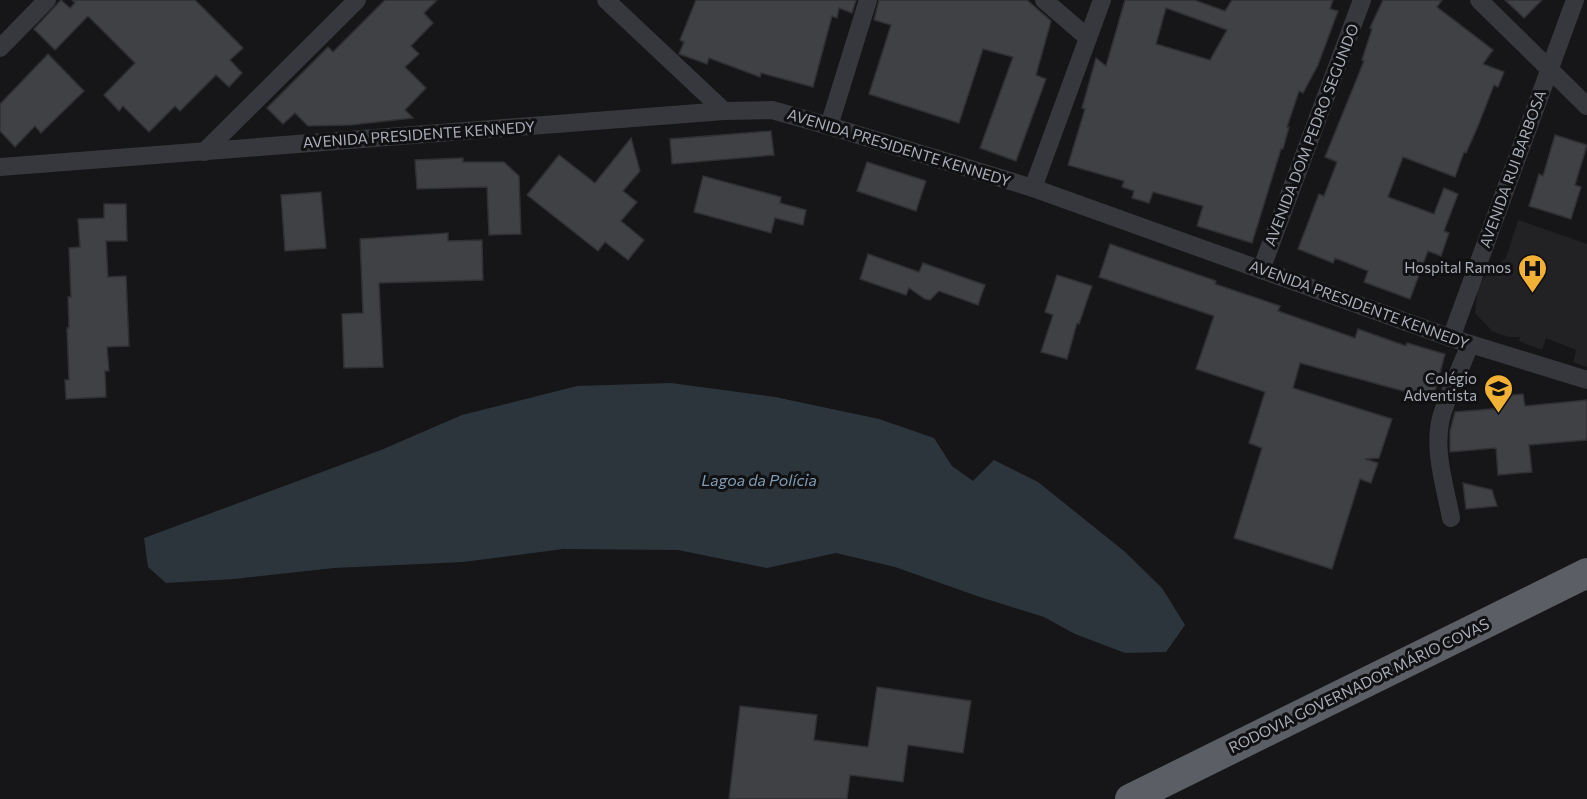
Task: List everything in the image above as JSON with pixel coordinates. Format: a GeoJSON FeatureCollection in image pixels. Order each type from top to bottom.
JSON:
{"type":"FeatureCollection","features":[{"type":"Feature","properties":{"kind":"highway","name":"RODOVIA GOVERNADOR MÁRIO COVAS"},"geometry":{"type":"LineString","coordinates":[[1130,799],[1587,573]]}},
{"type":"Feature","properties":{"kind":"street"},"geometry":{"type":"LineString","coordinates":[[0,48],[46,0]]}},
{"type":"Feature","properties":{"kind":"street"},"geometry":{"type":"LineString","coordinates":[[204,152],[357,0]]}},
{"type":"Feature","properties":{"kind":"street"},"geometry":{"type":"LineString","coordinates":[[606,0],[724,111]]}},
{"type":"Feature","properties":{"kind":"street"},"geometry":{"type":"LineString","coordinates":[[829,126],[868,0]]}},
{"type":"Feature","properties":{"kind":"street"},"geometry":{"type":"LineString","coordinates":[[1044,0],[1089,38]]}},
{"type":"Feature","properties":{"kind":"street"},"geometry":{"type":"LineString","coordinates":[[1033,188],[1102,0]]}},
{"type":"Feature","properties":{"kind":"street","name":"AVENIDA DOM PEDRO SEGUNDO"},"geometry":{"type":"LineString","coordinates":[[1261,270],[1362,0]]}},
{"type":"Feature","properties":{"kind":"street"},"geometry":{"type":"LineString","coordinates":[[1479,0],[1587,106]]}},
{"type":"Feature","properties":{"kind":"street","name":"AVENIDA RUI BARBOSA"},"geometry":{"type":"LineString","coordinates":[[1450,338],[1575,0]]}},
{"type":"Feature","properties":{"kind":"street","name":"AVENIDA PRESIDENTE KENNEDY"},"geometry":{"type":"LineString","coordinates":[[0,167],[724,111],[772,110],[1033,188],[1450,338],[1587,380]]}},
{"type":"Feature","properties":{"kind":"street"},"geometry":{"type":"LineString","coordinates":[[1451,518],[1439,452],[1439,435],[1442,417],[1470,344]]}},
{"type":"Feature","properties":{"kind":"shaded area","name":"Hospital Ramos"},"geometry":{"type":"Polygon","coordinates":[[[1518,220],[1587,244],[1587,367],[1573,362],[1576,350],[1546,338],[1542,350],[1519,341],[1520,337],[1509,337],[1492,331],[1475,313],[1478,287],[1489,271],[1506,258],[1518,220]]]}},
{"type":"Feature","properties":{"kind":"water","name":"Lagoa da Polícia"},"geometry":{"type":"Polygon","coordinates":[[[671,383],[775,397],[879,419],[934,438],[952,466],[973,481],[994,460],[1038,482],[1124,551],[1162,588],[1185,625],[1166,652],[1125,653],[1075,634],[1044,617],[895,567],[836,553],[767,568],[678,550],[563,549],[463,562],[334,568],[234,579],[166,583],[148,567],[144,538],[381,450],[462,415],[577,386],[671,383]]]}},
{"type":"Feature","properties":{"kind":"building"},"geometry":{"type":"Polygon","coordinates":[[[61,0],[70,8],[75,3],[72,0],[195,0],[243,48],[230,60],[242,73],[229,87],[216,75],[180,111],[175,106],[149,132],[123,106],[119,111],[104,95],[135,63],[88,16],[55,50],[34,29],[61,0]]]}},
{"type":"Feature","properties":{"kind":"building"},"geometry":{"type":"Polygon","coordinates":[[[385,0],[437,0],[424,13],[433,23],[411,46],[419,54],[405,67],[426,88],[405,110],[413,118],[351,125],[308,126],[295,113],[283,124],[267,108],[328,47],[333,52],[385,0]]]}},
{"type":"Feature","properties":{"kind":"building"},"geometry":{"type":"Polygon","coordinates":[[[696,0],[856,0],[852,13],[839,8],[837,18],[832,16],[813,87],[761,73],[760,77],[709,58],[707,64],[679,54],[684,42],[680,40],[696,0]]]}},
{"type":"Feature","properties":{"kind":"building"},"geometry":{"type":"Polygon","coordinates":[[[879,0],[1027,0],[1051,21],[1036,75],[1046,79],[1016,161],[980,148],[1013,57],[983,49],[959,123],[869,94],[891,25],[874,20],[879,0]]]}},
{"type":"Feature","properties":{"kind":"building"},"geometry":{"type":"Polygon","coordinates":[[[1125,0],[1194,0],[1225,11],[1232,0],[1333,0],[1330,9],[1338,11],[1318,65],[1303,93],[1299,91],[1287,127],[1289,127],[1283,149],[1281,149],[1252,243],[1197,226],[1203,206],[1153,192],[1149,203],[1132,198],[1134,191],[1122,187],[1124,181],[1068,165],[1085,109],[1082,108],[1096,58],[1106,66],[1125,0]],[[1166,8],[1156,44],[1210,60],[1227,30],[1166,8]]]}},
{"type":"Feature","properties":{"kind":"building"},"geometry":{"type":"Polygon","coordinates":[[[1383,0],[1442,0],[1437,7],[1493,50],[1483,64],[1504,72],[1498,87],[1494,85],[1455,177],[1403,157],[1388,197],[1434,214],[1444,188],[1458,194],[1444,231],[1449,233],[1441,256],[1428,251],[1410,299],[1364,282],[1368,271],[1335,258],[1333,263],[1298,249],[1319,194],[1324,196],[1337,162],[1325,157],[1364,61],[1362,60],[1372,29],[1370,28],[1383,0]]]}},
{"type":"Feature","properties":{"kind":"building"},"geometry":{"type":"Polygon","coordinates":[[[1505,0],[1542,0],[1524,18],[1505,0]]]}},
{"type":"Feature","properties":{"kind":"building"},"geometry":{"type":"Polygon","coordinates":[[[48,54],[84,91],[41,133],[35,126],[15,147],[0,131],[0,104],[48,54]]]}},
{"type":"Feature","properties":{"kind":"building"},"geometry":{"type":"Polygon","coordinates":[[[771,131],[774,155],[672,164],[670,139],[771,131]]]}},
{"type":"Feature","properties":{"kind":"building"},"geometry":{"type":"Polygon","coordinates":[[[1555,135],[1587,145],[1575,185],[1581,187],[1571,219],[1529,206],[1539,174],[1543,176],[1555,135]]]}},
{"type":"Feature","properties":{"kind":"building"},"geometry":{"type":"Polygon","coordinates":[[[631,138],[640,171],[623,191],[637,202],[621,221],[644,240],[628,260],[605,242],[598,251],[527,195],[559,155],[595,183],[631,138]]]}},
{"type":"Feature","properties":{"kind":"building"},"geometry":{"type":"Polygon","coordinates":[[[463,158],[463,162],[504,162],[519,176],[521,234],[489,235],[487,187],[417,189],[415,160],[463,158]]]}},
{"type":"Feature","properties":{"kind":"building"},"geometry":{"type":"Polygon","coordinates":[[[867,162],[926,181],[916,211],[857,191],[867,162]]]}},
{"type":"Feature","properties":{"kind":"building"},"geometry":{"type":"Polygon","coordinates":[[[703,176],[781,197],[780,203],[806,210],[803,225],[775,218],[771,233],[694,212],[703,176]]]}},
{"type":"Feature","properties":{"kind":"building"},"geometry":{"type":"Polygon","coordinates":[[[321,192],[326,248],[285,251],[281,195],[321,192]]]}},
{"type":"Feature","properties":{"kind":"building"},"geometry":{"type":"Polygon","coordinates":[[[104,204],[126,204],[127,241],[106,241],[108,277],[126,276],[129,346],[107,347],[109,371],[105,371],[106,397],[66,399],[65,380],[69,380],[68,297],[71,297],[69,248],[80,247],[78,219],[104,218],[104,204]]]}},
{"type":"Feature","properties":{"kind":"building"},"geometry":{"type":"Polygon","coordinates":[[[448,233],[448,241],[482,240],[483,280],[379,283],[383,367],[344,368],[342,314],[363,313],[360,239],[448,233]]]}},
{"type":"Feature","properties":{"kind":"building"},"geometry":{"type":"Polygon","coordinates":[[[1110,244],[1216,281],[1215,284],[1280,306],[1278,311],[1355,338],[1358,329],[1406,346],[1407,343],[1445,354],[1433,399],[1300,363],[1293,388],[1392,419],[1379,458],[1365,459],[1378,463],[1371,483],[1360,479],[1332,569],[1234,538],[1262,448],[1249,443],[1265,392],[1196,369],[1214,316],[1099,277],[1110,244]]]}},
{"type":"Feature","properties":{"kind":"building"},"geometry":{"type":"Polygon","coordinates":[[[868,254],[919,272],[923,263],[985,285],[978,305],[939,291],[930,300],[909,288],[906,295],[860,279],[868,254]]]}},
{"type":"Feature","properties":{"kind":"building"},"geometry":{"type":"Polygon","coordinates":[[[1057,275],[1092,286],[1079,324],[1077,323],[1067,359],[1041,352],[1053,315],[1045,312],[1057,275]]]}},
{"type":"Feature","properties":{"kind":"building"},"geometry":{"type":"Polygon","coordinates":[[[1523,394],[1525,406],[1587,400],[1587,440],[1529,445],[1532,472],[1498,475],[1496,448],[1450,452],[1450,431],[1455,412],[1503,408],[1502,396],[1523,394]]]}},
{"type":"Feature","properties":{"kind":"building"},"geometry":{"type":"Polygon","coordinates":[[[1463,483],[1492,490],[1497,506],[1466,509],[1463,483]]]}},
{"type":"Feature","properties":{"kind":"building"},"geometry":{"type":"Polygon","coordinates":[[[877,687],[971,701],[963,753],[908,745],[903,782],[850,775],[847,799],[729,799],[740,706],[817,715],[814,740],[868,747],[877,687]]]}},
{"type":"Feature","properties":{"kind":"place","name":"Hospital Ramos"},"geometry":{"type":"Point","coordinates":[1532,294]}},
{"type":"Feature","properties":{"kind":"place","name":"Colégio Adventista"},"geometry":{"type":"Point","coordinates":[1498,414]}}]}
